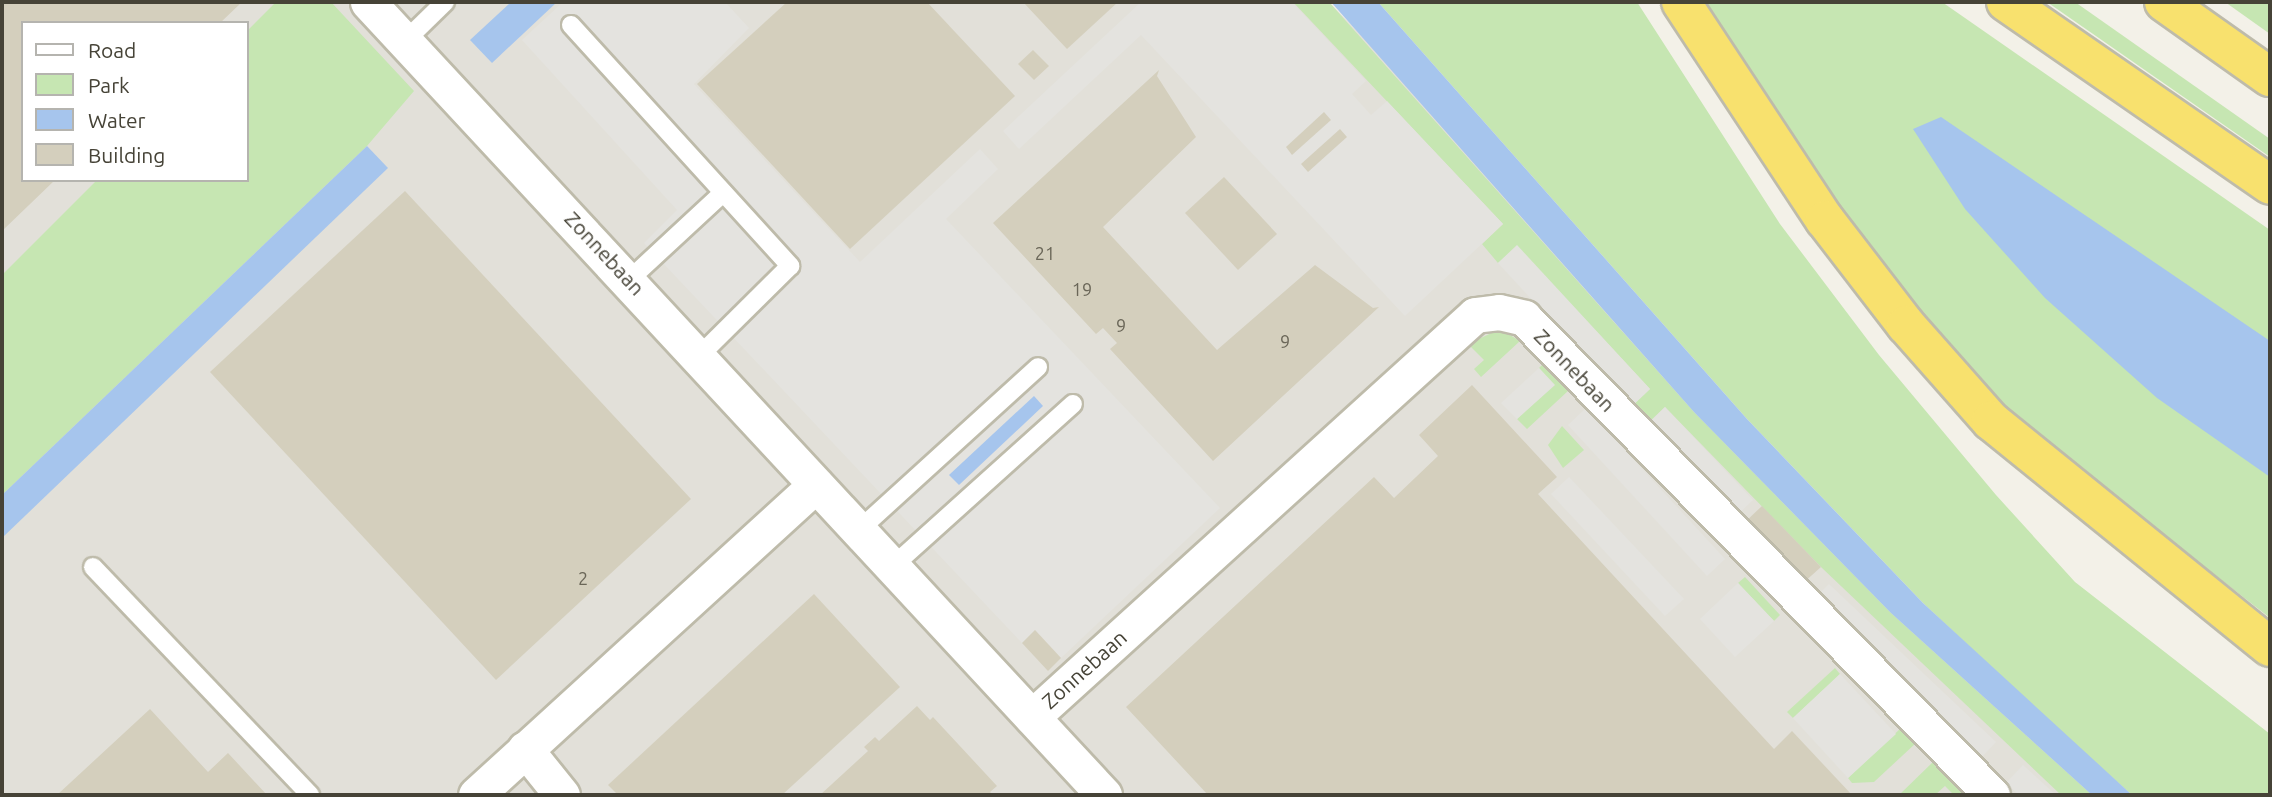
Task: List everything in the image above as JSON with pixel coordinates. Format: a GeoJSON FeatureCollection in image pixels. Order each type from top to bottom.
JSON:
{"type":"FeatureCollection","features":[{"type":"Feature","properties":{"kind":"highway"},"geometry":{"type":"LineString","coordinates":[[1681,2],[1825,220],[1906,325],[1992,421],[2270,647]]}},
{"type":"Feature","properties":{"kind":"highway"},"geometry":{"type":"LineString","coordinates":[[2006,2],[2270,186]]}},
{"type":"Feature","properties":{"kind":"highway"},"geometry":{"type":"LineString","coordinates":[[2164,2],[2270,77]]}},
{"type":"Feature","properties":{"kind":"street","name":"Zonnebaan"},"geometry":{"type":"LineString","coordinates":[[388,23],[630,279],[816,485],[1104,795]]}},
{"type":"Feature","properties":{"kind":"street","name":"Zonnebaan"},"geometry":{"type":"LineString","coordinates":[[1032,717],[1475,315],[1499,312],[1524,318],[1992,795]]}},
{"type":"Feature","properties":{"kind":"street"},"geometry":{"type":"LineString","coordinates":[[476,795],[816,485]]}},
{"type":"Feature","properties":{"kind":"street"},"geometry":{"type":"LineString","coordinates":[[524,749],[562,795]]}},
{"type":"Feature","properties":{"kind":"lane"},"geometry":{"type":"LineString","coordinates":[[388,23],[445,2]]}},
{"type":"Feature","properties":{"kind":"lane"},"geometry":{"type":"LineString","coordinates":[[571,25],[790,266],[699,356]]}},
{"type":"Feature","properties":{"kind":"lane"},"geometry":{"type":"LineString","coordinates":[[630,279],[723,193]]}},
{"type":"Feature","properties":{"kind":"lane"},"geometry":{"type":"LineString","coordinates":[[859,530],[1038,367]]}},
{"type":"Feature","properties":{"kind":"lane"},"geometry":{"type":"LineString","coordinates":[[893,566],[1073,404]]}},
{"type":"Feature","properties":{"kind":"lane"},"geometry":{"type":"LineString","coordinates":[[93,567],[310,795]]}},
{"type":"Feature","properties":{"kind":"shaded area"},"geometry":{"type":"Polygon","coordinates":[[[2,2],[1329,2],[2096,795],[2,795],[2,2]]]}},
{"type":"Feature","properties":{"kind":"shaded area"},"geometry":{"type":"Polygon","coordinates":[[[563,2],[725,2],[749,28],[694,84],[860,262],[980,149],[998,169],[946,219],[1220,508],[1061,658],[1035,630],[1022,643],[644,243],[677,210],[522,40],[563,2]]]}},
{"type":"Feature","properties":{"kind":"shaded area"},"geometry":{"type":"Polygon","coordinates":[[[1141,2],[1292,2],[1366,81],[1352,94],[1371,115],[1387,101],[1503,224],[1405,316],[1141,35],[1019,149],[1003,131],[1141,2]]]}},
{"type":"Feature","properties":{"kind":"shaded area"},"geometry":{"type":"Polygon","coordinates":[[[1517,245],[1650,389],[1631,407],[1498,263],[1517,245]]]}},
{"type":"Feature","properties":{"kind":"shaded area"},"geometry":{"type":"Polygon","coordinates":[[[1539,368],[1555,385],[1517,419],[1501,403],[1539,368]]]}},
{"type":"Feature","properties":{"kind":"shaded area"},"geometry":{"type":"Polygon","coordinates":[[[1665,407],[1753,500],[1735,517],[1647,425],[1665,407]]]}},
{"type":"Feature","properties":{"kind":"shaded area"},"geometry":{"type":"Polygon","coordinates":[[[1586,408],[1725,559],[1707,576],[1568,425],[1586,408]]]}},
{"type":"Feature","properties":{"kind":"shaded area"},"geometry":{"type":"Polygon","coordinates":[[[1569,477],[1684,599],[1665,616],[1551,494],[1569,477]]]}},
{"type":"Feature","properties":{"kind":"shaded area"},"geometry":{"type":"Polygon","coordinates":[[[1738,583],[1774,621],[1735,657],[1700,619],[1738,583]]]}},
{"type":"Feature","properties":{"kind":"shaded area"},"geometry":{"type":"Polygon","coordinates":[[[1829,584],[1996,742],[1980,759],[1812,601],[1829,584]]]}},
{"type":"Feature","properties":{"kind":"shaded area"},"geometry":{"type":"Polygon","coordinates":[[[1840,674],[1896,734],[1848,778],[1793,718],[1840,674]]]}},
{"type":"Feature","properties":{"kind":"shaded area"},"geometry":{"type":"Polygon","coordinates":[[[2023,765],[2056,795],[2019,795],[2006,783],[2023,765]]]}},
{"type":"Feature","properties":{"kind":"green space"},"geometry":{"type":"Polygon","coordinates":[[[276,2],[331,2],[414,91],[367,146],[2,495],[2,275],[95,182],[248,182],[248,30],[276,2]]]}},
{"type":"Feature","properties":{"kind":"green space"},"geometry":{"type":"Polygon","coordinates":[[[1293,2],[1329,2],[1694,412],[1891,613],[2092,795],[2061,795],[1822,568],[1665,407],[1647,424],[1631,407],[1650,389],[1517,246],[1498,263],[1482,244],[1503,224],[1293,2]]]}},
{"type":"Feature","properties":{"kind":"green space"},"geometry":{"type":"Polygon","coordinates":[[[1378,2],[1637,2],[1780,224],[1879,355],[1996,495],[2075,582],[2270,734],[2270,795],[2132,795],[2063,734],[1923,603],[1747,419],[1378,2]]]}},
{"type":"Feature","properties":{"kind":"green space"},"geometry":{"type":"Polygon","coordinates":[[[1701,2],[1942,2],[2270,230],[2270,618],[2008,413],[1954,355],[1826,194],[1701,2]]]}},
{"type":"Feature","properties":{"kind":"green space"},"geometry":{"type":"Polygon","coordinates":[[[2047,2],[2075,2],[2270,139],[2270,157],[2047,2]]]}},
{"type":"Feature","properties":{"kind":"green space"},"geometry":{"type":"Polygon","coordinates":[[[2225,2],[2270,2],[2270,34],[2225,2]]]}},
{"type":"Feature","properties":{"kind":"green space"},"geometry":{"type":"Polygon","coordinates":[[[1500,329],[1520,341],[1481,377],[1474,369],[1484,360],[1468,344],[1500,329]]]}},
{"type":"Feature","properties":{"kind":"green space"},"geometry":{"type":"Polygon","coordinates":[[[1543,364],[1568,391],[1527,429],[1517,419],[1554,385],[1539,368],[1543,364]]]}},
{"type":"Feature","properties":{"kind":"green space"},"geometry":{"type":"Polygon","coordinates":[[[1562,426],[1584,450],[1563,468],[1548,445],[1562,426]]]}},
{"type":"Feature","properties":{"kind":"green space"},"geometry":{"type":"Polygon","coordinates":[[[1745,577],[1780,615],[1774,621],[1738,583],[1745,577]]]}},
{"type":"Feature","properties":{"kind":"green space"},"geometry":{"type":"Polygon","coordinates":[[[1835,668],[1840,674],[1793,718],[1787,712],[1835,668]]]}},
{"type":"Feature","properties":{"kind":"green space"},"geometry":{"type":"Polygon","coordinates":[[[1901,728],[1916,743],[1874,782],[1852,783],[1848,778],[1901,728]]]}},
{"type":"Feature","properties":{"kind":"green space"},"geometry":{"type":"Polygon","coordinates":[[[1934,761],[1968,795],[1954,795],[1945,786],[1935,795],[1899,795],[1934,761]]]}},
{"type":"Feature","properties":{"kind":"water"},"geometry":{"type":"Polygon","coordinates":[[[511,2],[557,2],[492,63],[470,40],[511,2]]]}},
{"type":"Feature","properties":{"kind":"water"},"geometry":{"type":"Polygon","coordinates":[[[1331,2],[1378,2],[1747,419],[1923,603],[2132,795],[2092,795],[1891,613],[1694,412],[1331,2]]]}},
{"type":"Feature","properties":{"kind":"water"},"geometry":{"type":"Polygon","coordinates":[[[1941,117],[2270,341],[2270,477],[2157,398],[2045,298],[1965,209],[1913,129],[1941,117]]]}},
{"type":"Feature","properties":{"kind":"water"},"geometry":{"type":"Polygon","coordinates":[[[367,146],[388,168],[2,538],[2,495],[367,146]]]}},
{"type":"Feature","properties":{"kind":"water"},"geometry":{"type":"Polygon","coordinates":[[[1034,396],[1043,406],[959,485],[949,475],[1034,396]]]}},
{"type":"Feature","properties":{"kind":"building"},"geometry":{"type":"Polygon","coordinates":[[[2,2],[242,2],[222,21],[21,21],[21,182],[53,182],[2,231],[2,2]]]}},
{"type":"Feature","properties":{"kind":"building"},"geometry":{"type":"Polygon","coordinates":[[[787,2],[927,2],[1015,96],[850,249],[697,84],[787,2]]]}},
{"type":"Feature","properties":{"kind":"building"},"geometry":{"type":"Polygon","coordinates":[[[1023,2],[1118,2],[1067,49],[1023,2]]]}},
{"type":"Feature","properties":{"kind":"building"},"geometry":{"type":"Polygon","coordinates":[[[1033,50],[1049,66],[1034,80],[1018,64],[1033,50]]]}},
{"type":"Feature","properties":{"kind":"building"},"geometry":{"type":"Polygon","coordinates":[[[1159,70],[1157,76],[1196,137],[1103,227],[1217,350],[1315,265],[1373,308],[1379,307],[1213,461],[1110,349],[1117,343],[1103,328],[1096,334],[993,223],[1159,70]]]}},
{"type":"Feature","properties":{"kind":"building"},"geometry":{"type":"Polygon","coordinates":[[[1324,112],[1331,120],[1292,155],[1286,147],[1324,112]]]}},
{"type":"Feature","properties":{"kind":"building"},"geometry":{"type":"Polygon","coordinates":[[[1340,129],[1347,137],[1308,172],[1301,164],[1340,129]]]}},
{"type":"Feature","properties":{"kind":"building"},"geometry":{"type":"Polygon","coordinates":[[[1224,177],[1277,234],[1238,270],[1185,213],[1224,177]]]}},
{"type":"Feature","properties":{"kind":"building"},"geometry":{"type":"Polygon","coordinates":[[[405,191],[691,499],[496,680],[210,372],[405,191]]]}},
{"type":"Feature","properties":{"kind":"building"},"geometry":{"type":"Polygon","coordinates":[[[1472,385],[1557,477],[1538,494],[1774,749],[1792,731],[1852,795],[1208,795],[1126,707],[1374,477],[1394,498],[1438,456],[1419,435],[1472,385]]]}},
{"type":"Feature","properties":{"kind":"building"},"geometry":{"type":"Polygon","coordinates":[[[1762,506],[1821,567],[1802,584],[1744,523],[1762,506]]]}},
{"type":"Feature","properties":{"kind":"building"},"geometry":{"type":"Polygon","coordinates":[[[814,594],[900,687],[782,795],[618,795],[608,785],[814,594]]]}},
{"type":"Feature","properties":{"kind":"building"},"geometry":{"type":"Polygon","coordinates":[[[1035,630],[1061,658],[1048,671],[1022,643],[1035,630]]]}},
{"type":"Feature","properties":{"kind":"building"},"geometry":{"type":"Polygon","coordinates":[[[917,706],[930,720],[933,717],[997,786],[990,792],[993,795],[820,795],[868,751],[864,747],[875,737],[879,741],[917,706]]]}},
{"type":"Feature","properties":{"kind":"building"},"geometry":{"type":"Polygon","coordinates":[[[150,709],[208,772],[228,753],[267,795],[57,795],[150,709]]]}}]}
